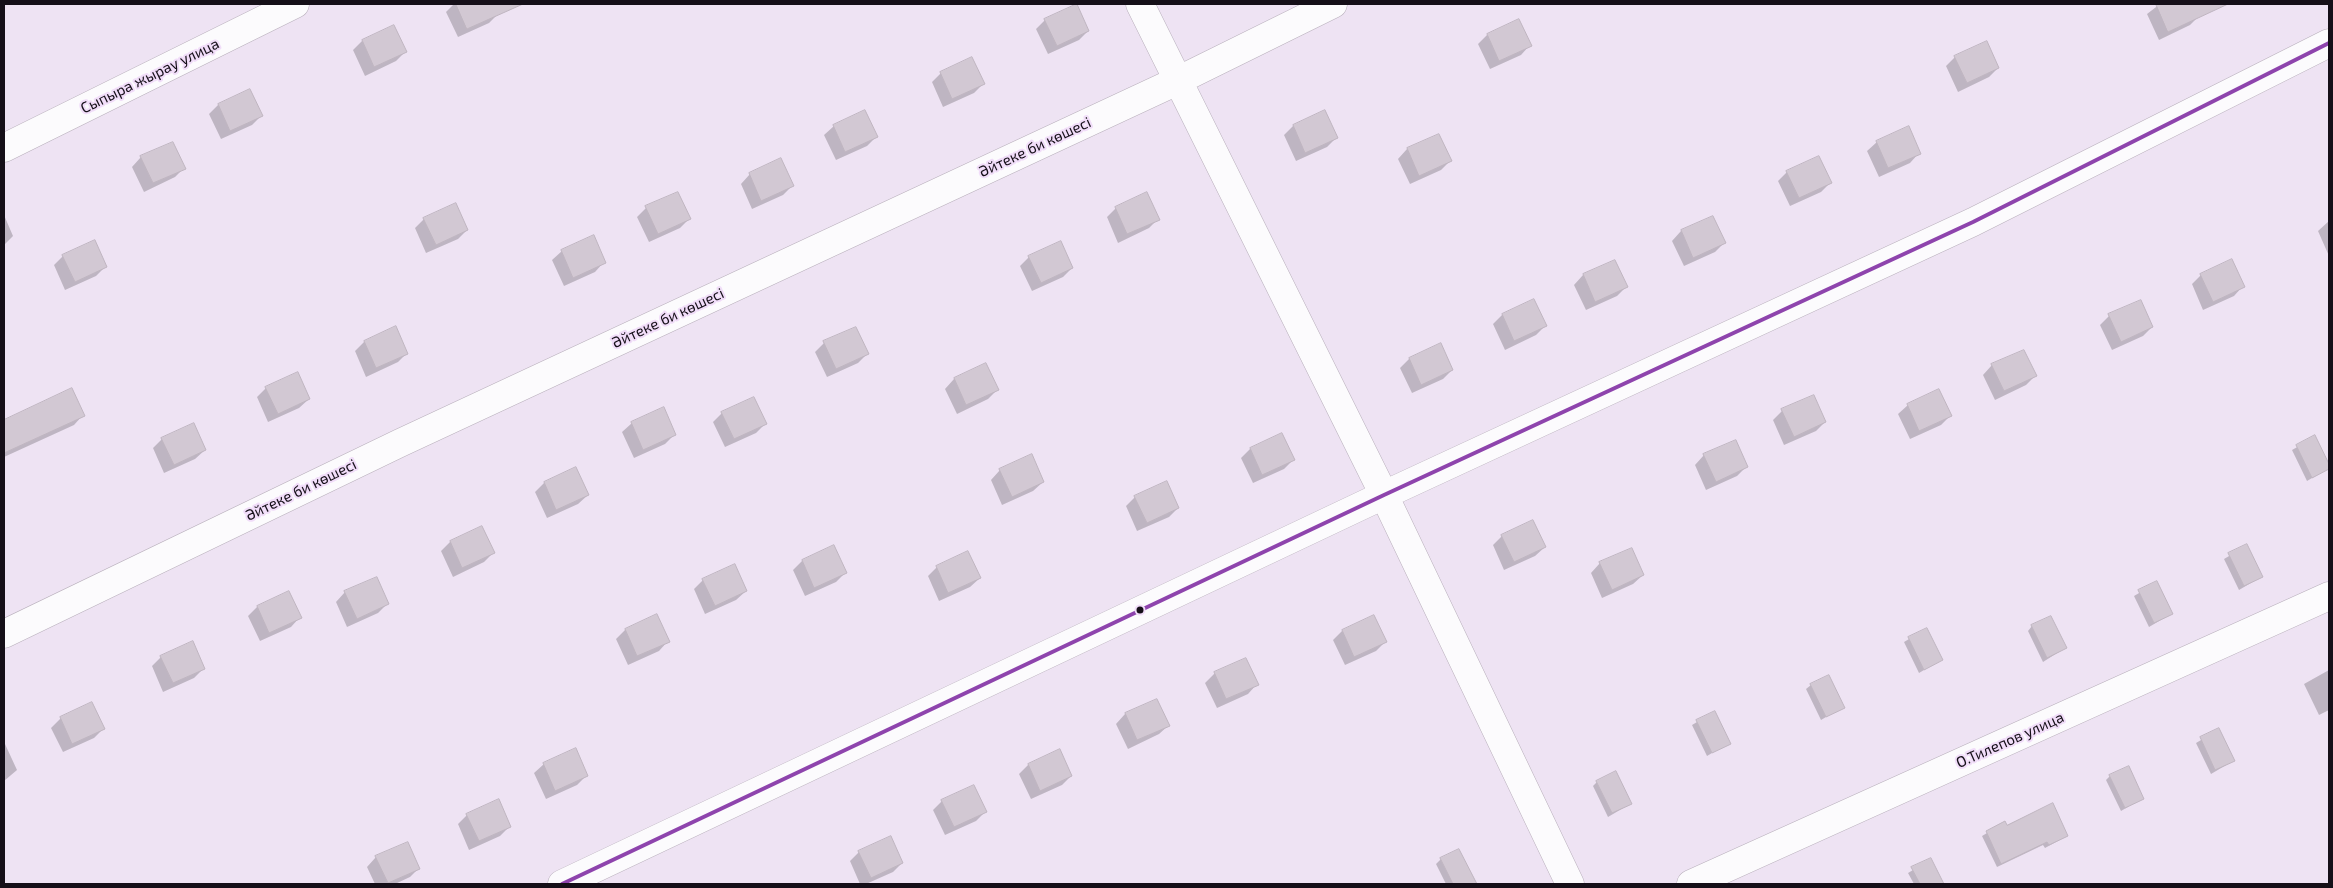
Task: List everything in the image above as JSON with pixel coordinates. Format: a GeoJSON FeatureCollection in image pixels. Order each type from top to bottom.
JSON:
{"type":"FeatureCollection","features":[{"type":"Feature","properties":{"kind":"street","name":"Сыпыра жырау улица"},"geometry":{"type":"LineString","coordinates":[[4,148],[295,4]]}},
{"type":"Feature","properties":{"kind":"street"},"geometry":{"type":"LineString","coordinates":[[1140,4],[1384,495],[1570,884]]}},
{"type":"Feature","properties":{"kind":"street","name":"Әйтеке би көшесі"},"geometry":{"type":"LineString","coordinates":[[4,634],[409,438],[1177,81],[1333,4]]}},
{"type":"Feature","properties":{"kind":"street"},"geometry":{"type":"LineString","coordinates":[[562,884],[1384,495],[1973,222],[2329,44]]}},
{"type":"Feature","properties":{"kind":"street","name":"О.Тилепов улица"},"geometry":{"type":"LineString","coordinates":[[1691,884],[2329,596]]}},
{"type":"Feature","properties":{"kind":"building"},"geometry":{"type":"Polygon","coordinates":[[[456,4],[523,4],[467,29],[456,4]]]}},
{"type":"Feature","properties":{"kind":"building"},"geometry":{"type":"Polygon","coordinates":[[[1077,4],[1089,31],[1057,46],[1044,19],[1077,4]]]}},
{"type":"Feature","properties":{"kind":"building"},"geometry":{"type":"Polygon","coordinates":[[[2156,4],[2228,4],[2168,32],[2156,4]]]}},
{"type":"Feature","properties":{"kind":"building"},"geometry":{"type":"Polygon","coordinates":[[[1519,19],[1532,46],[1499,61],[1487,34],[1519,19]]]}},
{"type":"Feature","properties":{"kind":"building"},"geometry":{"type":"Polygon","coordinates":[[[394,25],[407,52],[374,67],[362,40],[394,25]]]}},
{"type":"Feature","properties":{"kind":"building"},"geometry":{"type":"Polygon","coordinates":[[[1987,41],[1999,68],[1967,83],[1954,56],[1987,41]]]}},
{"type":"Feature","properties":{"kind":"building"},"geometry":{"type":"Polygon","coordinates":[[[972,57],[985,84],[952,99],[940,72],[972,57]]]}},
{"type":"Feature","properties":{"kind":"building"},"geometry":{"type":"Polygon","coordinates":[[[250,89],[263,116],[230,131],[218,104],[250,89]]]}},
{"type":"Feature","properties":{"kind":"building"},"geometry":{"type":"Polygon","coordinates":[[[865,110],[878,137],[845,152],[833,125],[865,110]]]}},
{"type":"Feature","properties":{"kind":"building"},"geometry":{"type":"Polygon","coordinates":[[[1325,110],[1338,138],[1305,153],[1293,125],[1325,110]]]}},
{"type":"Feature","properties":{"kind":"building"},"geometry":{"type":"Polygon","coordinates":[[[1909,126],[1921,154],[1888,168],[1876,141],[1909,126]]]}},
{"type":"Feature","properties":{"kind":"building"},"geometry":{"type":"Polygon","coordinates":[[[1439,134],[1452,161],[1419,176],[1407,148],[1439,134]]]}},
{"type":"Feature","properties":{"kind":"building"},"geometry":{"type":"Polygon","coordinates":[[[173,142],[186,169],[153,183],[140,156],[173,142]]]}},
{"type":"Feature","properties":{"kind":"building"},"geometry":{"type":"Polygon","coordinates":[[[1819,156],[1832,183],[1799,198],[1786,171],[1819,156]]]}},
{"type":"Feature","properties":{"kind":"building"},"geometry":{"type":"Polygon","coordinates":[[[781,158],[794,186],[761,201],[749,173],[781,158]]]}},
{"type":"Feature","properties":{"kind":"building"},"geometry":{"type":"Polygon","coordinates":[[[678,192],[691,219],[658,234],[645,206],[678,192]]]}},
{"type":"Feature","properties":{"kind":"building"},"geometry":{"type":"Polygon","coordinates":[[[1147,192],[1160,220],[1127,234],[1115,207],[1147,192]]]}},
{"type":"Feature","properties":{"kind":"building"},"geometry":{"type":"Polygon","coordinates":[[[456,203],[468,230],[436,245],[423,218],[456,203]]]}},
{"type":"Feature","properties":{"kind":"building"},"geometry":{"type":"Polygon","coordinates":[[[1713,216],[1726,243],[1693,258],[1681,230],[1713,216]]]}},
{"type":"Feature","properties":{"kind":"building"},"geometry":{"type":"Polygon","coordinates":[[[594,235],[606,263],[573,278],[561,250],[594,235]]]}},
{"type":"Feature","properties":{"kind":"building"},"geometry":{"type":"Polygon","coordinates":[[[95,240],[107,267],[75,282],[62,255],[95,240]]]}},
{"type":"Feature","properties":{"kind":"building"},"geometry":{"type":"Polygon","coordinates":[[[1061,241],[1073,268],[1041,283],[1028,256],[1061,241]]]}},
{"type":"Feature","properties":{"kind":"building"},"geometry":{"type":"Polygon","coordinates":[[[2232,259],[2245,287],[2213,302],[2200,274],[2232,259]]]}},
{"type":"Feature","properties":{"kind":"building"},"geometry":{"type":"Polygon","coordinates":[[[1615,260],[1628,287],[1595,302],[1583,274],[1615,260]]]}},
{"type":"Feature","properties":{"kind":"building"},"geometry":{"type":"Polygon","coordinates":[[[1534,299],[1547,326],[1514,341],[1502,314],[1534,299]]]}},
{"type":"Feature","properties":{"kind":"building"},"geometry":{"type":"Polygon","coordinates":[[[2141,300],[2153,327],[2121,342],[2108,314],[2141,300]]]}},
{"type":"Feature","properties":{"kind":"building"},"geometry":{"type":"Polygon","coordinates":[[[396,326],[408,354],[376,368],[364,341],[396,326]]]}},
{"type":"Feature","properties":{"kind":"building"},"geometry":{"type":"Polygon","coordinates":[[[856,327],[869,354],[836,369],[823,341],[856,327]]]}},
{"type":"Feature","properties":{"kind":"building"},"geometry":{"type":"Polygon","coordinates":[[[1441,343],[1453,370],[1421,385],[1409,358],[1441,343]]]}},
{"type":"Feature","properties":{"kind":"building"},"geometry":{"type":"Polygon","coordinates":[[[2024,350],[2037,376],[2004,391],[1991,364],[2024,350]]]}},
{"type":"Feature","properties":{"kind":"building"},"geometry":{"type":"Polygon","coordinates":[[[986,363],[999,390],[966,405],[954,378],[986,363]]]}},
{"type":"Feature","properties":{"kind":"building"},"geometry":{"type":"Polygon","coordinates":[[[298,372],[310,399],[278,414],[265,387],[298,372]]]}},
{"type":"Feature","properties":{"kind":"building"},"geometry":{"type":"Polygon","coordinates":[[[72,388],[85,416],[4,453],[4,420],[72,388]]]}},
{"type":"Feature","properties":{"kind":"building"},"geometry":{"type":"Polygon","coordinates":[[[1939,389],[1952,416],[1919,431],[1907,404],[1939,389]]]}},
{"type":"Feature","properties":{"kind":"building"},"geometry":{"type":"Polygon","coordinates":[[[1814,395],[1826,422],[1794,437],[1781,409],[1814,395]]]}},
{"type":"Feature","properties":{"kind":"building"},"geometry":{"type":"Polygon","coordinates":[[[754,397],[767,424],[734,439],[721,412],[754,397]]]}},
{"type":"Feature","properties":{"kind":"building"},"geometry":{"type":"Polygon","coordinates":[[[664,407],[676,435],[643,450],[631,422],[664,407]]]}},
{"type":"Feature","properties":{"kind":"building"},"geometry":{"type":"Polygon","coordinates":[[[194,423],[206,450],[174,465],[161,438],[194,423]]]}},
{"type":"Feature","properties":{"kind":"building"},"geometry":{"type":"Polygon","coordinates":[[[1282,433],[1295,460],[1262,475],[1250,448],[1282,433]]]}},
{"type":"Feature","properties":{"kind":"building"},"geometry":{"type":"Polygon","coordinates":[[[2315,435],[2329,464],[2329,469],[2312,478],[2296,445],[2315,435]]]}},
{"type":"Feature","properties":{"kind":"building"},"geometry":{"type":"Polygon","coordinates":[[[1736,440],[1748,467],[1716,482],[1703,454],[1736,440]]]}},
{"type":"Feature","properties":{"kind":"building"},"geometry":{"type":"Polygon","coordinates":[[[1032,454],[1044,482],[1012,497],[999,469],[1032,454]]]}},
{"type":"Feature","properties":{"kind":"building"},"geometry":{"type":"Polygon","coordinates":[[[576,467],[589,495],[556,510],[544,482],[576,467]]]}},
{"type":"Feature","properties":{"kind":"building"},"geometry":{"type":"Polygon","coordinates":[[[1167,481],[1179,508],[1147,523],[1134,496],[1167,481]]]}},
{"type":"Feature","properties":{"kind":"building"},"geometry":{"type":"Polygon","coordinates":[[[1533,520],[1546,547],[1514,562],[1501,535],[1533,520]]]}},
{"type":"Feature","properties":{"kind":"building"},"geometry":{"type":"Polygon","coordinates":[[[482,526],[495,553],[462,568],[450,541],[482,526]]]}},
{"type":"Feature","properties":{"kind":"building"},"geometry":{"type":"Polygon","coordinates":[[[2247,544],[2263,577],[2244,586],[2228,553],[2247,544]]]}},
{"type":"Feature","properties":{"kind":"building"},"geometry":{"type":"Polygon","coordinates":[[[834,545],[847,573],[814,588],[802,560],[834,545]]]}},
{"type":"Feature","properties":{"kind":"building"},"geometry":{"type":"Polygon","coordinates":[[[1632,548],[1644,575],[1612,590],[1599,562],[1632,548]]]}},
{"type":"Feature","properties":{"kind":"building"},"geometry":{"type":"Polygon","coordinates":[[[968,551],[981,578],[948,593],[936,566],[968,551]]]}},
{"type":"Feature","properties":{"kind":"building"},"geometry":{"type":"Polygon","coordinates":[[[735,564],[747,591],[715,606],[702,579],[735,564]]]}},
{"type":"Feature","properties":{"kind":"building"},"geometry":{"type":"Polygon","coordinates":[[[377,577],[389,604],[357,619],[344,591],[377,577]]]}},
{"type":"Feature","properties":{"kind":"building"},"geometry":{"type":"Polygon","coordinates":[[[2157,581],[2173,614],[2154,623],[2138,590],[2157,581]]]}},
{"type":"Feature","properties":{"kind":"building"},"geometry":{"type":"Polygon","coordinates":[[[289,591],[302,618],[269,633],[257,606],[289,591]]]}},
{"type":"Feature","properties":{"kind":"building"},"geometry":{"type":"Polygon","coordinates":[[[657,614],[670,642],[637,656],[625,629],[657,614]]]}},
{"type":"Feature","properties":{"kind":"building"},"geometry":{"type":"Polygon","coordinates":[[[1374,615],[1387,642],[1354,657],[1342,630],[1374,615]]]}},
{"type":"Feature","properties":{"kind":"building"},"geometry":{"type":"Polygon","coordinates":[[[2051,616],[2067,648],[2047,658],[2031,625],[2051,616]]]}},
{"type":"Feature","properties":{"kind":"building"},"geometry":{"type":"Polygon","coordinates":[[[1927,628],[1943,660],[1924,670],[1908,637],[1927,628]]]}},
{"type":"Feature","properties":{"kind":"building"},"geometry":{"type":"Polygon","coordinates":[[[193,641],[205,669],[173,683],[160,656],[193,641]]]}},
{"type":"Feature","properties":{"kind":"building"},"geometry":{"type":"Polygon","coordinates":[[[1246,658],[1259,685],[1226,699],[1214,672],[1246,658]]]}},
{"type":"Feature","properties":{"kind":"building"},"geometry":{"type":"Polygon","coordinates":[[[1829,675],[1845,708],[1826,717],[1810,684],[1829,675]]]}},
{"type":"Feature","properties":{"kind":"building"},"geometry":{"type":"Polygon","coordinates":[[[1157,699],[1170,726],[1137,740],[1125,713],[1157,699]]]}},
{"type":"Feature","properties":{"kind":"building"},"geometry":{"type":"Polygon","coordinates":[[[92,702],[105,729],[72,744],[60,717],[92,702]]]}},
{"type":"Feature","properties":{"kind":"building"},"geometry":{"type":"Polygon","coordinates":[[[1715,711],[1731,744],[1712,753],[1696,720],[1715,711]]]}},
{"type":"Feature","properties":{"kind":"building"},"geometry":{"type":"Polygon","coordinates":[[[2219,728],[2235,761],[2215,770],[2200,737],[2219,728]]]}},
{"type":"Feature","properties":{"kind":"building"},"geometry":{"type":"Polygon","coordinates":[[[576,748],[588,776],[555,791],[543,763],[576,748]]]}},
{"type":"Feature","properties":{"kind":"building"},"geometry":{"type":"Polygon","coordinates":[[[1060,749],[1072,776],[1040,791],[1028,764],[1060,749]]]}},
{"type":"Feature","properties":{"kind":"building"},"geometry":{"type":"Polygon","coordinates":[[[2129,766],[2144,799],[2125,808],[2109,775],[2129,766]]]}},
{"type":"Feature","properties":{"kind":"building"},"geometry":{"type":"Polygon","coordinates":[[[1616,771],[1632,804],[1612,813],[1596,781],[1616,771]]]}},
{"type":"Feature","properties":{"kind":"building"},"geometry":{"type":"Polygon","coordinates":[[[974,785],[987,812],[954,827],[941,800],[974,785]]]}},
{"type":"Feature","properties":{"kind":"building"},"geometry":{"type":"Polygon","coordinates":[[[499,799],[511,827],[479,841],[466,814],[499,799]]]}},
{"type":"Feature","properties":{"kind":"building"},"geometry":{"type":"Polygon","coordinates":[[[2053,803],[2068,836],[2049,845],[2047,842],[2001,864],[1986,831],[2005,821],[2007,825],[2053,803]]]}},
{"type":"Feature","properties":{"kind":"building"},"geometry":{"type":"Polygon","coordinates":[[[891,836],[903,863],[871,878],[858,851],[891,836]]]}},
{"type":"Feature","properties":{"kind":"building"},"geometry":{"type":"Polygon","coordinates":[[[408,842],[420,869],[388,883],[375,856],[408,842]]]}},
{"type":"Feature","properties":{"kind":"building"},"geometry":{"type":"Polygon","coordinates":[[[1459,849],[1477,884],[1453,884],[1440,858],[1459,849]]]}},
{"type":"Feature","properties":{"kind":"building"},"geometry":{"type":"Polygon","coordinates":[[[1931,858],[1944,884],[1920,884],[1911,867],[1931,858]]]}},
{"type":"Feature","properties":{"kind":"transit line"},"geometry":{"type":"LineString","coordinates":[[562,884],[1384,495],[1973,222],[2329,43]]}}]}
